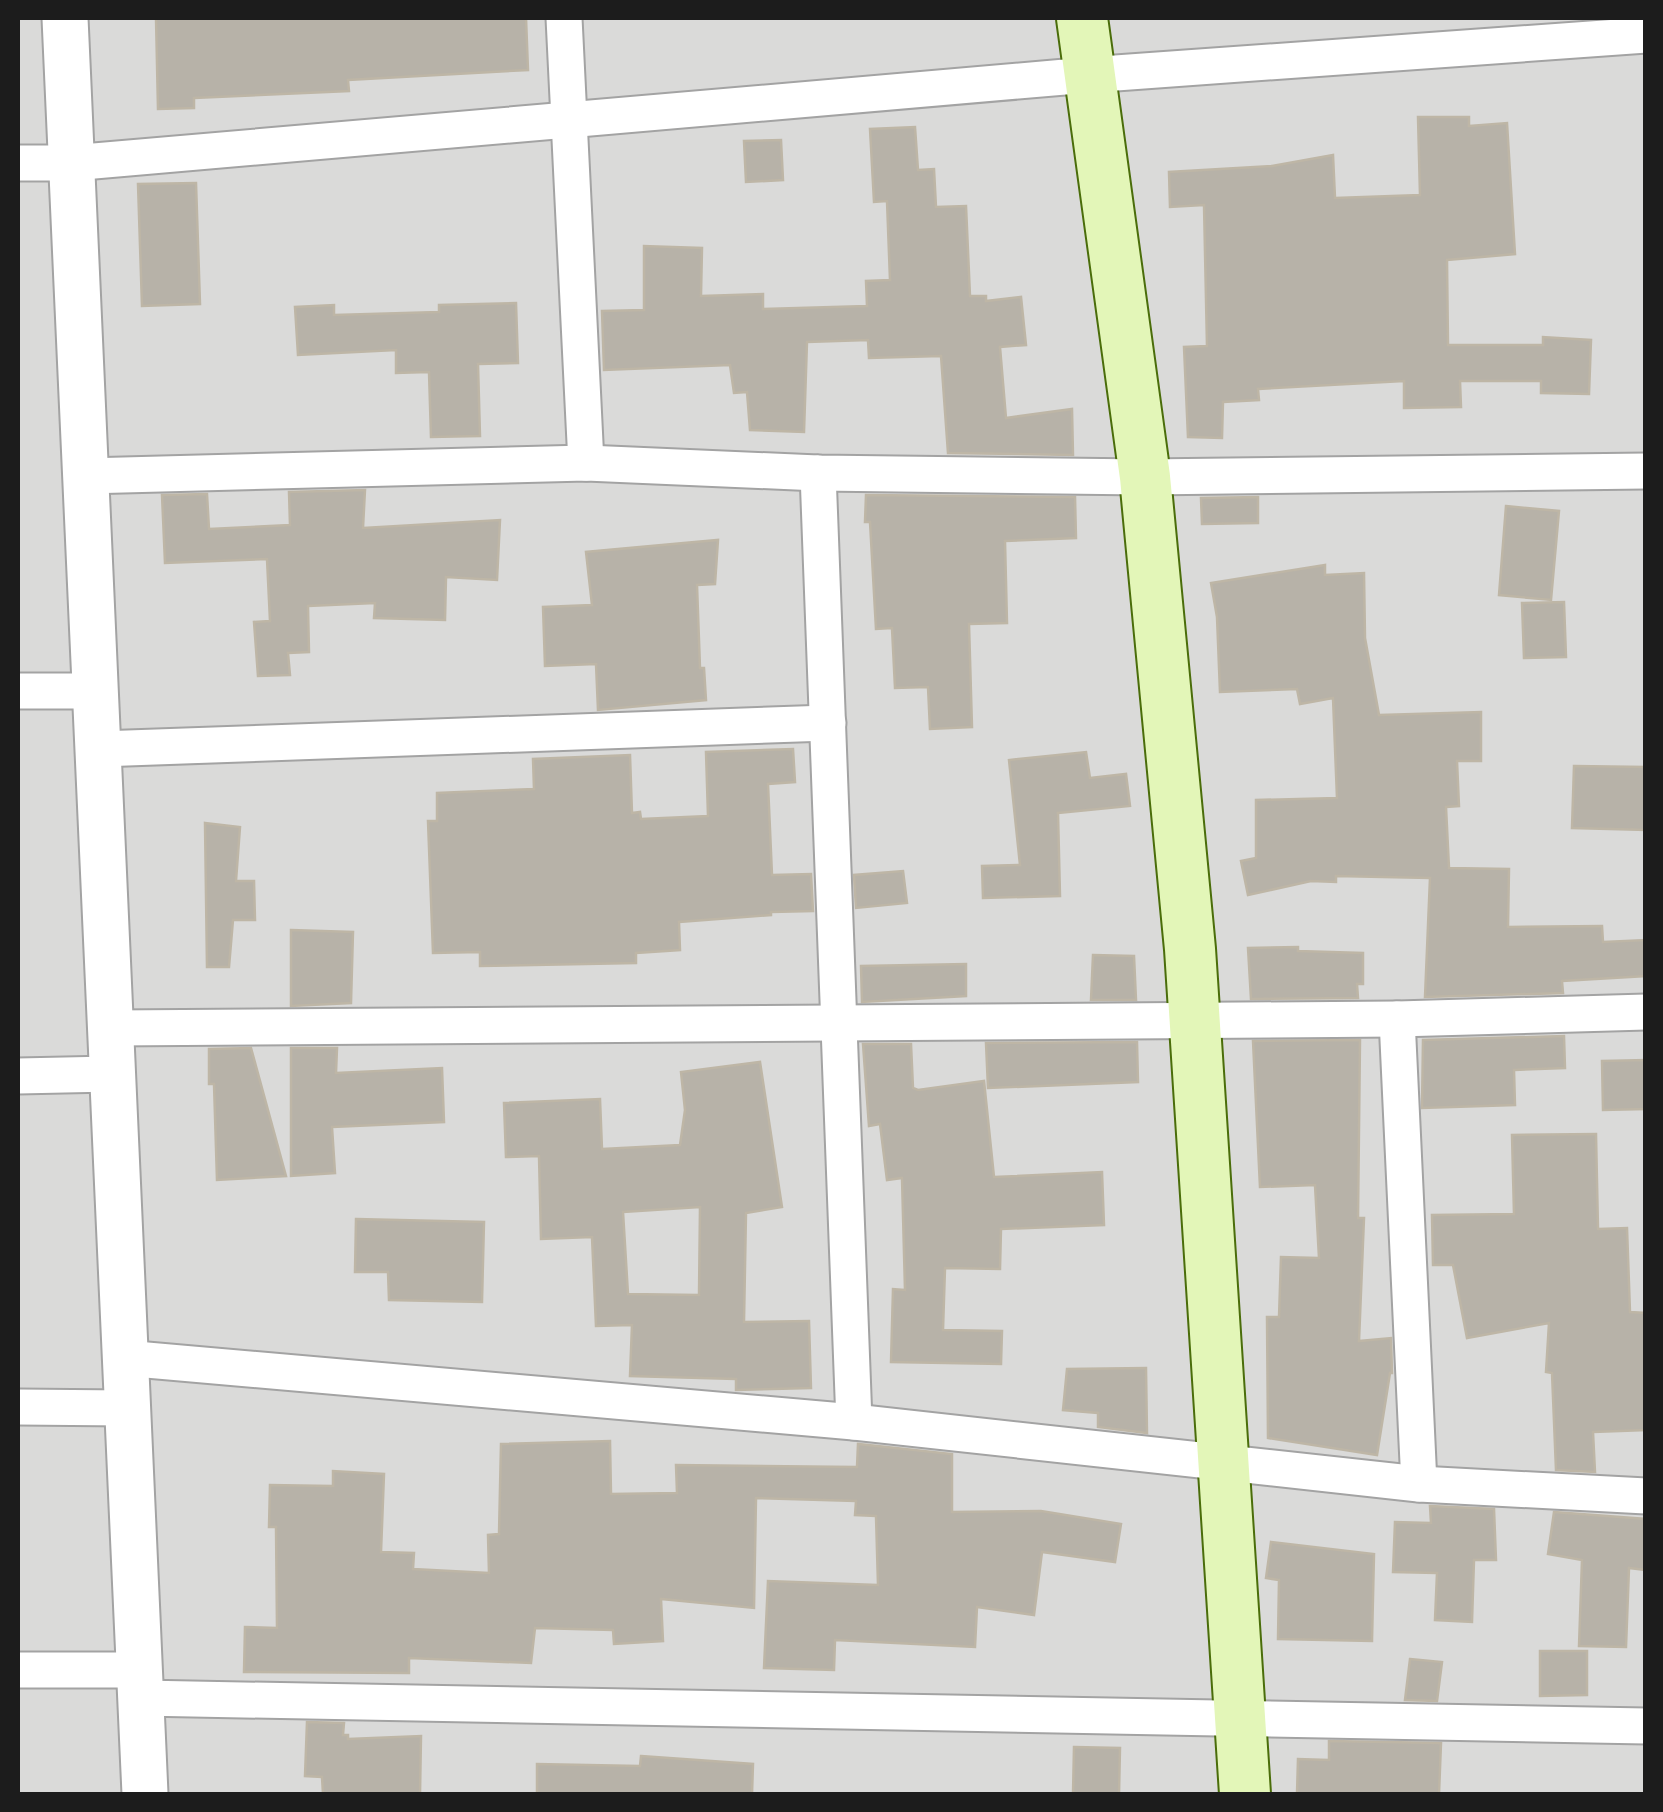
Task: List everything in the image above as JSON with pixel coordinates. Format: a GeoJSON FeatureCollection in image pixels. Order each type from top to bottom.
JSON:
{"type":"FeatureCollection","features":[{"type":"Feature","properties":{"kind":"main road"},"geometry":{"type":"LineString","coordinates":[[1082,18],[1145,477],[1195,1020],[1244,1794]]}},
{"type":"Feature","properties":{"kind":"street"},"geometry":{"type":"LineString","coordinates":[[65,18],[145,1794]]}},
{"type":"Feature","properties":{"kind":"street"},"geometry":{"type":"LineString","coordinates":[[564,18],[586,464]]}},
{"type":"Feature","properties":{"kind":"street"},"geometry":{"type":"LineString","coordinates":[[18,162],[72,163],[1088,75],[1646,35]]}},
{"type":"Feature","properties":{"kind":"street"},"geometry":{"type":"LineString","coordinates":[[85,476],[586,464],[818,473],[1145,477],[1646,471]]}},
{"type":"Feature","properties":{"kind":"street"},"geometry":{"type":"LineString","coordinates":[[818,473],[854,1422]]}},
{"type":"Feature","properties":{"kind":"street"},"geometry":{"type":"LineString","coordinates":[[18,691],[95,691]]}},
{"type":"Feature","properties":{"kind":"street"},"geometry":{"type":"LineString","coordinates":[[99,749],[828,724]]}},
{"type":"Feature","properties":{"kind":"street"},"geometry":{"type":"LineString","coordinates":[[110,1028],[1396,1019],[1646,1012]]}},
{"type":"Feature","properties":{"kind":"street"},"geometry":{"type":"LineString","coordinates":[[1396,1019],[1419,1484]]}},
{"type":"Feature","properties":{"kind":"street"},"geometry":{"type":"LineString","coordinates":[[18,1076],[110,1074]]}},
{"type":"Feature","properties":{"kind":"street"},"geometry":{"type":"LineString","coordinates":[[124,1358],[854,1422],[1419,1484],[1646,1496]]}},
{"type":"Feature","properties":{"kind":"street"},"geometry":{"type":"LineString","coordinates":[[18,1407],[126,1408]]}},
{"type":"Feature","properties":{"kind":"street"},"geometry":{"type":"LineString","coordinates":[[18,1670],[140,1684],[1242,1719],[1646,1726]]}},
{"type":"Feature","properties":{"kind":"shaded area"},"geometry":{"type":"Polygon","coordinates":[[[18,18],[1645,18],[1645,1794],[18,1794],[18,18]]]}},
{"type":"Feature","properties":{"kind":"building"},"geometry":{"type":"Polygon","coordinates":[[[156,18],[526,18],[528,70],[348,80],[349,91],[194,98],[194,108],[158,109],[156,18]]]}},
{"type":"Feature","properties":{"kind":"building"},"geometry":{"type":"Polygon","coordinates":[[[1418,117],[1469,117],[1469,126],[1507,123],[1515,254],[1447,260],[1448,345],[1543,345],[1543,337],[1591,340],[1589,394],[1541,393],[1541,381],[1460,381],[1461,407],[1404,408],[1404,381],[1258,389],[1259,400],[1223,402],[1222,438],[1188,437],[1184,347],[1207,346],[1204,205],[1170,207],[1169,172],[1272,166],[1333,155],[1335,198],[1420,195],[1418,117]]]}},
{"type":"Feature","properties":{"kind":"building"},"geometry":{"type":"Polygon","coordinates":[[[915,127],[918,170],[934,169],[936,207],[966,206],[970,296],[986,296],[986,301],[1021,297],[1026,345],[1000,347],[1006,418],[1072,409],[1073,455],[948,453],[941,356],[869,358],[868,340],[807,342],[804,432],[750,430],[747,392],[734,393],[730,365],[604,370],[602,311],[644,310],[644,246],[702,248],[701,296],[763,294],[763,309],[867,306],[866,281],[890,280],[887,201],[874,202],[870,129],[915,127]]]}},
{"type":"Feature","properties":{"kind":"building"},"geometry":{"type":"Polygon","coordinates":[[[781,140],[783,180],[746,182],[744,141],[781,140]]]}},
{"type":"Feature","properties":{"kind":"building"},"geometry":{"type":"Polygon","coordinates":[[[196,183],[200,304],[142,306],[138,184],[196,183]]]}},
{"type":"Feature","properties":{"kind":"building"},"geometry":{"type":"Polygon","coordinates":[[[516,303],[518,363],[478,364],[480,436],[431,437],[429,372],[396,373],[396,350],[298,355],[295,307],[334,305],[334,315],[439,312],[439,305],[516,303]]]}},
{"type":"Feature","properties":{"kind":"building"},"geometry":{"type":"Polygon","coordinates":[[[365,490],[363,528],[500,520],[497,580],[446,577],[445,620],[374,618],[375,603],[308,606],[309,652],[288,653],[290,675],[258,676],[254,622],[270,621],[267,559],[165,563],[162,495],[207,494],[209,529],[290,525],[289,492],[365,490]]]}},
{"type":"Feature","properties":{"kind":"building"},"geometry":{"type":"Polygon","coordinates":[[[866,495],[1075,497],[1076,538],[1005,541],[1007,623],[969,624],[972,727],[930,729],[928,687],[895,688],[892,628],[876,629],[870,522],[865,522],[866,495]]]}},
{"type":"Feature","properties":{"kind":"building"},"geometry":{"type":"Polygon","coordinates":[[[1258,497],[1258,523],[1202,524],[1201,498],[1258,497]]]}},
{"type":"Feature","properties":{"kind":"building"},"geometry":{"type":"Polygon","coordinates":[[[1506,506],[1559,511],[1551,600],[1499,595],[1506,506]]]}},
{"type":"Feature","properties":{"kind":"building"},"geometry":{"type":"Polygon","coordinates":[[[718,540],[715,584],[697,585],[700,668],[704,668],[706,700],[598,710],[596,664],[545,666],[543,607],[592,605],[586,552],[718,540]]]}},
{"type":"Feature","properties":{"kind":"building"},"geometry":{"type":"Polygon","coordinates":[[[1325,565],[1325,575],[1364,573],[1365,638],[1379,715],[1481,712],[1481,761],[1457,761],[1459,806],[1446,807],[1449,868],[1509,869],[1508,927],[1602,926],[1603,942],[1646,940],[1646,976],[1562,981],[1563,993],[1425,997],[1430,878],[1336,876],[1336,882],[1311,881],[1248,895],[1241,861],[1256,858],[1256,800],[1337,798],[1333,698],[1300,704],[1297,689],[1220,692],[1217,617],[1211,583],[1325,565]]]}},
{"type":"Feature","properties":{"kind":"building"},"geometry":{"type":"Polygon","coordinates":[[[1564,602],[1566,657],[1524,658],[1522,603],[1564,602]]]}},
{"type":"Feature","properties":{"kind":"building"},"geometry":{"type":"Polygon","coordinates":[[[793,749],[795,782],[768,784],[772,875],[811,874],[813,911],[679,922],[680,950],[636,953],[636,963],[480,966],[480,952],[433,953],[428,821],[437,821],[437,793],[534,789],[533,759],[630,755],[632,813],[640,812],[641,819],[708,816],[706,752],[793,749]]]}},
{"type":"Feature","properties":{"kind":"building"},"geometry":{"type":"Polygon","coordinates":[[[1086,752],[1090,778],[1126,774],[1130,806],[1058,813],[1060,896],[983,898],[982,866],[1020,865],[1009,760],[1086,752]]]}},
{"type":"Feature","properties":{"kind":"building"},"geometry":{"type":"Polygon","coordinates":[[[1574,766],[1646,767],[1646,830],[1572,828],[1574,766]]]}},
{"type":"Feature","properties":{"kind":"building"},"geometry":{"type":"Polygon","coordinates":[[[205,823],[240,827],[236,881],[254,881],[255,920],[233,920],[229,967],[207,967],[205,823]]]}},
{"type":"Feature","properties":{"kind":"building"},"geometry":{"type":"Polygon","coordinates":[[[903,871],[907,903],[856,908],[854,875],[903,871]]]}},
{"type":"Feature","properties":{"kind":"building"},"geometry":{"type":"Polygon","coordinates":[[[291,930],[353,932],[351,1003],[291,1006],[291,930]]]}},
{"type":"Feature","properties":{"kind":"building"},"geometry":{"type":"Polygon","coordinates":[[[1298,947],[1298,951],[1363,953],[1363,984],[1357,984],[1358,998],[1251,999],[1248,948],[1298,947]]]}},
{"type":"Feature","properties":{"kind":"building"},"geometry":{"type":"Polygon","coordinates":[[[1093,955],[1134,956],[1136,1000],[1091,1000],[1093,955]]]}},
{"type":"Feature","properties":{"kind":"building"},"geometry":{"type":"Polygon","coordinates":[[[966,964],[966,996],[862,1002],[861,966],[966,964]]]}},
{"type":"Feature","properties":{"kind":"building"},"geometry":{"type":"Polygon","coordinates":[[[1564,1036],[1565,1068],[1514,1070],[1515,1105],[1422,1108],[1423,1040],[1564,1036]]]}},
{"type":"Feature","properties":{"kind":"building"},"geometry":{"type":"Polygon","coordinates":[[[1360,1040],[1358,1218],[1364,1218],[1359,1341],[1391,1338],[1392,1373],[1377,1455],[1268,1438],[1267,1317],[1279,1317],[1281,1257],[1319,1258],[1315,1185],[1260,1187],[1253,1041],[1360,1040]]]}},
{"type":"Feature","properties":{"kind":"building"},"geometry":{"type":"Polygon","coordinates":[[[1137,1042],[1138,1082],[988,1088],[986,1043],[1137,1042]]]}},
{"type":"Feature","properties":{"kind":"building"},"geometry":{"type":"Polygon","coordinates":[[[863,1044],[911,1044],[913,1088],[918,1090],[984,1081],[994,1177],[1102,1172],[1104,1225],[1001,1229],[1000,1269],[945,1268],[943,1330],[1002,1331],[1001,1364],[891,1362],[893,1289],[905,1290],[902,1178],[887,1180],[880,1124],[869,1126],[863,1044]]]}},
{"type":"Feature","properties":{"kind":"building"},"geometry":{"type":"Polygon","coordinates":[[[251,1048],[286,1176],[217,1180],[209,1049],[251,1048]]]}},
{"type":"Feature","properties":{"kind":"building"},"geometry":{"type":"Polygon","coordinates":[[[291,1048],[337,1048],[336,1073],[442,1068],[444,1122],[332,1127],[335,1173],[291,1176],[291,1048]]]}},
{"type":"Feature","properties":{"kind":"building"},"geometry":{"type":"Polygon","coordinates":[[[1646,1060],[1646,1109],[1603,1110],[1602,1061],[1646,1060]]]}},
{"type":"Feature","properties":{"kind":"building"},"geometry":{"type":"Polygon","coordinates":[[[760,1062],[782,1207],[746,1213],[744,1322],[809,1321],[811,1388],[736,1390],[736,1379],[630,1376],[632,1325],[596,1326],[592,1237],[541,1239],[539,1156],[506,1157],[504,1103],[600,1099],[602,1149],[680,1145],[685,1110],[681,1072],[760,1062]],[[700,1207],[623,1212],[628,1294],[699,1295],[700,1207]]]}},
{"type":"Feature","properties":{"kind":"building"},"geometry":{"type":"Polygon","coordinates":[[[1596,1134],[1598,1229],[1627,1228],[1630,1312],[1646,1313],[1646,1430],[1593,1432],[1595,1472],[1556,1470],[1552,1373],[1546,1372],[1549,1323],[1467,1338],[1453,1265],[1433,1265],[1432,1215],[1514,1214],[1512,1135],[1596,1134]]]}},
{"type":"Feature","properties":{"kind":"building"},"geometry":{"type":"Polygon","coordinates":[[[356,1219],[484,1222],[482,1302],[389,1300],[388,1272],[355,1272],[356,1219]]]}},
{"type":"Feature","properties":{"kind":"building"},"geometry":{"type":"Polygon","coordinates":[[[1146,1368],[1147,1433],[1098,1427],[1098,1413],[1063,1410],[1067,1369],[1146,1368]]]}},
{"type":"Feature","properties":{"kind":"building"},"geometry":{"type":"Polygon","coordinates":[[[610,1441],[611,1494],[677,1493],[676,1465],[857,1467],[858,1444],[952,1454],[952,1512],[1041,1511],[1121,1524],[1115,1562],[1042,1552],[1034,1615],[977,1607],[975,1647],[835,1640],[834,1670],[764,1668],[768,1581],[878,1585],[876,1516],[855,1515],[856,1501],[756,1498],[754,1608],[661,1599],[663,1641],[614,1644],[613,1630],[535,1628],[531,1663],[409,1658],[409,1673],[244,1672],[245,1627],[277,1628],[276,1527],[269,1527],[270,1485],[333,1486],[333,1471],[384,1474],[381,1552],[414,1553],[413,1569],[489,1573],[488,1535],[499,1534],[501,1444],[610,1441]]]}},
{"type":"Feature","properties":{"kind":"building"},"geometry":{"type":"Polygon","coordinates":[[[1430,1506],[1494,1509],[1496,1560],[1474,1560],[1472,1622],[1435,1620],[1437,1573],[1393,1572],[1395,1522],[1431,1523],[1430,1506]]]}},
{"type":"Feature","properties":{"kind":"building"},"geometry":{"type":"Polygon","coordinates":[[[1554,1512],[1646,1519],[1646,1570],[1629,1568],[1626,1647],[1579,1646],[1582,1560],[1548,1554],[1554,1512]]]}},
{"type":"Feature","properties":{"kind":"building"},"geometry":{"type":"Polygon","coordinates":[[[1271,1542],[1374,1554],[1372,1641],[1278,1639],[1279,1580],[1266,1578],[1271,1542]]]}},
{"type":"Feature","properties":{"kind":"building"},"geometry":{"type":"Polygon","coordinates":[[[1540,1651],[1587,1651],[1587,1695],[1540,1696],[1540,1651]]]}},
{"type":"Feature","properties":{"kind":"building"},"geometry":{"type":"Polygon","coordinates":[[[1410,1659],[1442,1662],[1437,1701],[1405,1700],[1410,1659]]]}},
{"type":"Feature","properties":{"kind":"building"},"geometry":{"type":"Polygon","coordinates":[[[307,1722],[344,1723],[343,1735],[348,1735],[348,1739],[421,1736],[420,1794],[323,1794],[322,1777],[305,1776],[307,1722]]]}},
{"type":"Feature","properties":{"kind":"building"},"geometry":{"type":"Polygon","coordinates":[[[1329,1741],[1441,1743],[1439,1794],[1297,1794],[1298,1759],[1329,1760],[1329,1741]]]}},
{"type":"Feature","properties":{"kind":"building"},"geometry":{"type":"Polygon","coordinates":[[[1074,1747],[1120,1748],[1119,1794],[1073,1794],[1074,1747]]]}},
{"type":"Feature","properties":{"kind":"building"},"geometry":{"type":"Polygon","coordinates":[[[641,1756],[753,1764],[752,1794],[537,1794],[537,1764],[640,1766],[641,1756]]]}}]}
